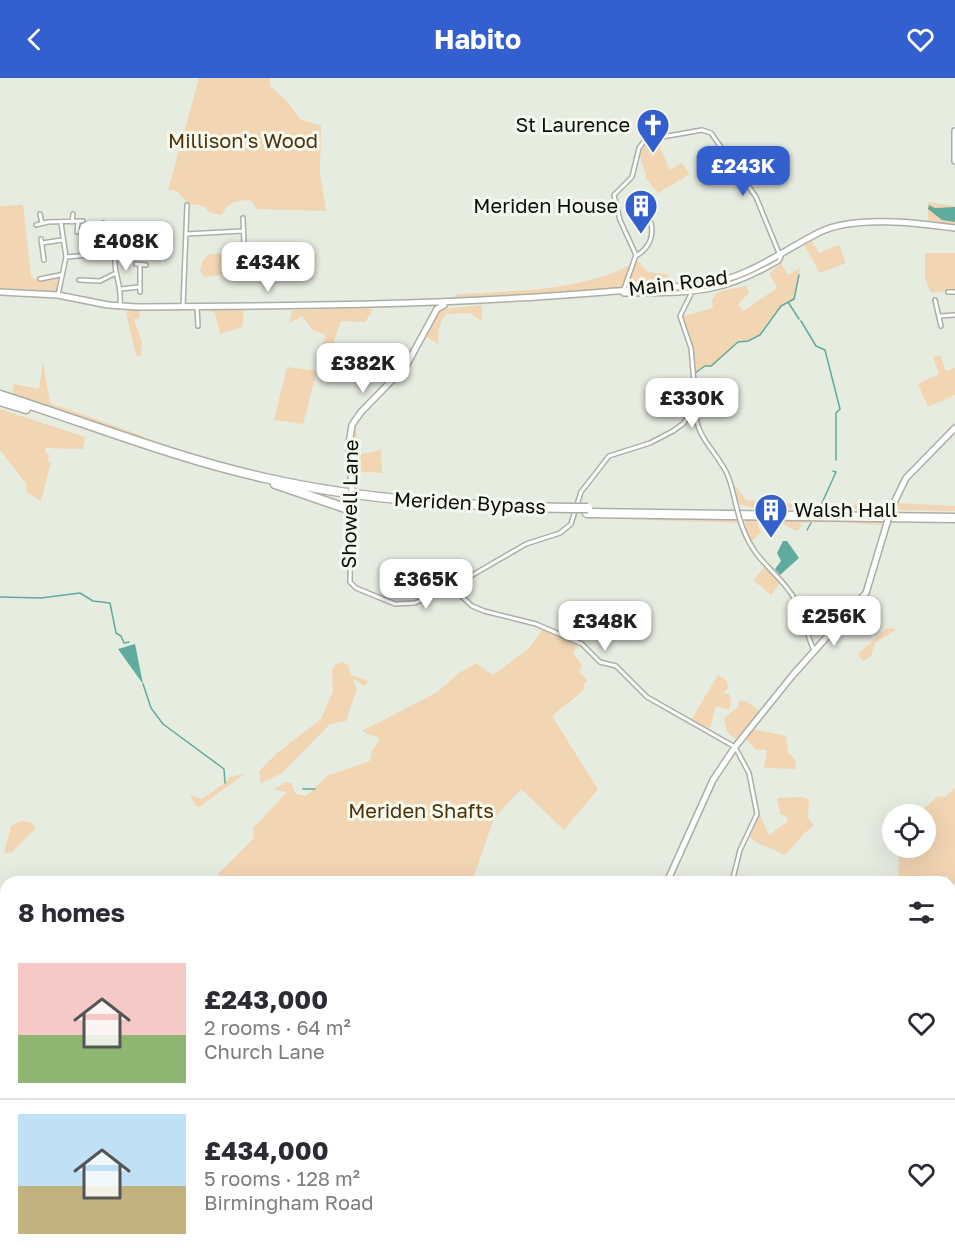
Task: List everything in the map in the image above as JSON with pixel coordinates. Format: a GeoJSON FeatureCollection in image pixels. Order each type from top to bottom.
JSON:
{"type":"FeatureCollection","features":[{"type":"Feature","properties":{"kind":"highway","name":"Meriden Bypass"},"geometry":{"type":"LineString","coordinates":[[0,394],[186,457],[277,480],[415,501],[572,510]]}},
{"type":"Feature","properties":{"kind":"highway","name":"Meriden Bypass"},"geometry":{"type":"LineString","coordinates":[[0,401],[183,461],[275,484],[371,501],[439,509],[955,514]]}},
{"type":"Feature","properties":{"kind":"highway"},"geometry":{"type":"LineString","coordinates":[[275,484],[351,507]]}},
{"type":"Feature","properties":{"kind":"highway","name":"Meriden Bypass"},"geometry":{"type":"LineString","coordinates":[[588,510],[955,518]]}},
{"type":"Feature","properties":{"kind":"main road"},"geometry":{"type":"LineString","coordinates":[[955,131],[955,161]]}},
{"type":"Feature","properties":{"kind":"main road","name":"Main Road"},"geometry":{"type":"LineString","coordinates":[[435,308],[460,302],[622,291],[723,280],[781,255],[820,232],[844,225],[879,223],[955,228]]}},
{"type":"Feature","properties":{"kind":"main road"},"geometry":{"type":"LineString","coordinates":[[0,292],[58,295],[120,306],[411,304],[435,308]]}},
{"type":"Feature","properties":{"kind":"main road","name":"Showell Lane"},"geometry":{"type":"LineString","coordinates":[[351,507],[349,444],[352,425],[361,412],[406,366],[435,308]]}},
{"type":"Feature","properties":{"kind":"main road"},"geometry":{"type":"LineString","coordinates":[[671,876],[713,780],[735,747],[814,650],[853,610],[866,592],[891,509],[906,478],[955,428]]}},
{"type":"Feature","properties":{"kind":"street"},"geometry":{"type":"LineString","coordinates":[[702,130],[711,133],[756,197],[769,233],[781,255],[779,261],[741,282],[691,294],[624,294],[622,291],[636,256],[634,246],[620,220],[614,195],[632,177],[641,144],[650,137],[702,130]]}},
{"type":"Feature","properties":{"kind":"street"},"geometry":{"type":"LineString","coordinates":[[183,306],[188,205]]}},
{"type":"Feature","properties":{"kind":"street"},"geometry":{"type":"LineString","coordinates":[[40,214],[42,223]]}},
{"type":"Feature","properties":{"kind":"street"},"geometry":{"type":"LineString","coordinates":[[72,222],[73,214]]}},
{"type":"Feature","properties":{"kind":"street"},"geometry":{"type":"LineString","coordinates":[[243,218],[244,245]]}},
{"type":"Feature","properties":{"kind":"street"},"geometry":{"type":"LineString","coordinates":[[77,232],[78,221]]}},
{"type":"Feature","properties":{"kind":"street"},"geometry":{"type":"LineString","coordinates":[[36,225],[83,221]]}},
{"type":"Feature","properties":{"kind":"street"},"geometry":{"type":"LineString","coordinates":[[58,295],[60,275],[66,257],[61,223]]}},
{"type":"Feature","properties":{"kind":"street"},"geometry":{"type":"LineString","coordinates":[[636,256],[645,250],[652,239],[651,223]]}},
{"type":"Feature","properties":{"kind":"street"},"geometry":{"type":"LineString","coordinates":[[102,232],[103,225],[150,242]]}},
{"type":"Feature","properties":{"kind":"street"},"geometry":{"type":"LineString","coordinates":[[186,234],[243,231]]}},
{"type":"Feature","properties":{"kind":"street"},"geometry":{"type":"LineString","coordinates":[[120,306],[120,289],[115,274],[115,252],[123,234]]}},
{"type":"Feature","properties":{"kind":"street"},"geometry":{"type":"LineString","coordinates":[[44,260],[40,254],[42,241],[62,240]]}},
{"type":"Feature","properties":{"kind":"street"},"geometry":{"type":"LineString","coordinates":[[144,241],[144,247]]}},
{"type":"Feature","properties":{"kind":"street"},"geometry":{"type":"LineString","coordinates":[[66,257],[92,255]]}},
{"type":"Feature","properties":{"kind":"street"},"geometry":{"type":"LineString","coordinates":[[120,289],[140,290],[138,264],[146,265]]}},
{"type":"Feature","properties":{"kind":"street"},"geometry":{"type":"LineString","coordinates":[[79,280],[100,281],[115,274]]}},
{"type":"Feature","properties":{"kind":"street"},"geometry":{"type":"LineString","coordinates":[[40,279],[60,275]]}},
{"type":"Feature","properties":{"kind":"street"},"geometry":{"type":"LineString","coordinates":[[49,276],[51,281]]}},
{"type":"Feature","properties":{"kind":"street"},"geometry":{"type":"LineString","coordinates":[[86,276],[86,281]]}},
{"type":"Feature","properties":{"kind":"street"},"geometry":{"type":"LineString","coordinates":[[948,292],[955,292]]}},
{"type":"Feature","properties":{"kind":"street"},"geometry":{"type":"LineString","coordinates":[[691,294],[680,316],[691,348],[693,411],[705,442],[729,478],[747,541],[755,554],[798,603],[814,650]]}},
{"type":"Feature","properties":{"kind":"street"},"geometry":{"type":"LineString","coordinates":[[935,300],[941,326]]}},
{"type":"Feature","properties":{"kind":"street"},"geometry":{"type":"LineString","coordinates":[[197,305],[198,326]]}},
{"type":"Feature","properties":{"kind":"street"},"geometry":{"type":"LineString","coordinates":[[940,316],[955,315]]}},
{"type":"Feature","properties":{"kind":"street"},"geometry":{"type":"LineString","coordinates":[[947,316],[947,321]]}},
{"type":"Feature","properties":{"kind":"street"},"geometry":{"type":"LineString","coordinates":[[446,590],[526,544],[560,533],[571,524],[581,492],[609,456],[650,443],[673,431],[684,423],[693,411]]}},
{"type":"Feature","properties":{"kind":"street","name":"Showell Lane"},"geometry":{"type":"LineString","coordinates":[[351,507],[349,576],[352,586],[400,605],[415,603],[446,590]]}},
{"type":"Feature","properties":{"kind":"street"},"geometry":{"type":"LineString","coordinates":[[456,591],[457,584]]}},
{"type":"Feature","properties":{"kind":"street"},"geometry":{"type":"LineString","coordinates":[[446,590],[456,591],[472,606],[484,611],[536,624],[582,644],[600,662],[616,666],[647,697],[735,747],[749,773],[757,814],[740,850],[734,876]]}},
{"type":"Feature","properties":{"kind":"green space","name":"Millison's Wood"},"geometry":{"type":"Polygon","coordinates":[[[199,78],[270,78],[270,86],[286,100],[300,119],[321,126],[320,173],[326,211],[257,209],[250,200],[233,203],[222,215],[210,213],[204,206],[189,204],[177,191],[168,190],[199,78]]]}},
{"type":"Feature","properties":{"kind":"green space"},"geometry":{"type":"Polygon","coordinates":[[[656,138],[670,170],[682,163],[690,174],[658,193],[645,177],[641,157],[645,144],[656,138]]]}},
{"type":"Feature","properties":{"kind":"green space"},"geometry":{"type":"Polygon","coordinates":[[[928,202],[955,206],[955,224],[928,221],[928,202]]]}},
{"type":"Feature","properties":{"kind":"green space"},"geometry":{"type":"Polygon","coordinates":[[[23,205],[31,276],[34,279],[58,276],[57,291],[0,288],[0,206],[23,205]]]}},
{"type":"Feature","properties":{"kind":"green space"},"geometry":{"type":"Polygon","coordinates":[[[812,241],[819,253],[839,245],[846,263],[820,273],[804,245],[812,241]]]}},
{"type":"Feature","properties":{"kind":"green space"},"geometry":{"type":"Polygon","coordinates":[[[225,253],[242,263],[275,258],[275,275],[251,276],[243,272],[204,277],[200,271],[203,260],[209,254],[225,253]]]}},
{"type":"Feature","properties":{"kind":"green space"},"geometry":{"type":"Polygon","coordinates":[[[925,253],[955,253],[955,290],[931,293],[925,279],[925,253]]]}},
{"type":"Feature","properties":{"kind":"green space"},"geometry":{"type":"Polygon","coordinates":[[[638,261],[648,272],[667,274],[675,282],[596,291],[459,299],[454,297],[458,294],[551,288],[574,284],[618,271],[638,261]]]}},
{"type":"Feature","properties":{"kind":"green space"},"geometry":{"type":"Polygon","coordinates":[[[781,263],[788,275],[800,268],[795,300],[785,302],[760,335],[748,341],[739,342],[712,367],[705,366],[695,375],[694,348],[684,325],[683,316],[713,308],[712,300],[717,292],[746,286],[749,293],[738,304],[743,311],[777,288],[769,274],[781,263]]]}},
{"type":"Feature","properties":{"kind":"green space"},"geometry":{"type":"Polygon","coordinates":[[[482,305],[482,321],[470,313],[446,314],[439,329],[439,345],[427,337],[436,316],[443,309],[482,305]]]}},
{"type":"Feature","properties":{"kind":"green space"},"geometry":{"type":"Polygon","coordinates":[[[199,308],[244,309],[242,327],[220,334],[215,313],[199,308]]]}},
{"type":"Feature","properties":{"kind":"green space"},"geometry":{"type":"Polygon","coordinates":[[[371,308],[372,312],[365,322],[341,321],[327,363],[316,360],[326,335],[313,330],[302,316],[289,323],[292,310],[371,308]]]}},
{"type":"Feature","properties":{"kind":"green space"},"geometry":{"type":"Polygon","coordinates":[[[130,310],[140,310],[139,318],[134,319],[142,343],[141,355],[136,356],[126,313],[130,310]]]}},
{"type":"Feature","properties":{"kind":"green space"},"geometry":{"type":"Polygon","coordinates":[[[940,355],[946,371],[955,368],[955,395],[928,407],[918,384],[939,374],[933,357],[940,355]]]}},
{"type":"Feature","properties":{"kind":"green space"},"geometry":{"type":"Polygon","coordinates":[[[43,362],[50,403],[143,436],[141,439],[12,395],[14,384],[39,389],[43,362]]]}},
{"type":"Feature","properties":{"kind":"green space"},"geometry":{"type":"Polygon","coordinates":[[[287,367],[317,371],[303,424],[274,420],[287,367]]]}},
{"type":"Feature","properties":{"kind":"green space"},"geometry":{"type":"Polygon","coordinates":[[[0,409],[85,437],[83,449],[45,448],[46,453],[49,454],[48,462],[51,462],[41,501],[26,492],[27,485],[0,450],[0,409]]]}},
{"type":"Feature","properties":{"kind":"green space"},"geometry":{"type":"Polygon","coordinates":[[[356,424],[358,455],[381,450],[382,473],[354,471],[352,444],[356,424]]]}},
{"type":"Feature","properties":{"kind":"green space"},"geometry":{"type":"Polygon","coordinates":[[[734,484],[746,500],[808,505],[785,509],[744,505],[739,503],[734,484]]]}},
{"type":"Feature","properties":{"kind":"green space"},"geometry":{"type":"Polygon","coordinates":[[[896,503],[955,506],[955,511],[894,510],[896,503]]]}},
{"type":"Feature","properties":{"kind":"green space"},"geometry":{"type":"Polygon","coordinates":[[[889,504],[888,510],[843,509],[835,505],[889,504]]]}},
{"type":"Feature","properties":{"kind":"green space"},"geometry":{"type":"Polygon","coordinates":[[[646,517],[736,517],[738,523],[647,520],[646,517]]]}},
{"type":"Feature","properties":{"kind":"green space"},"geometry":{"type":"Polygon","coordinates":[[[744,517],[884,519],[883,525],[835,522],[799,523],[802,526],[796,531],[780,522],[757,523],[761,532],[750,543],[744,517]]]}},
{"type":"Feature","properties":{"kind":"green space"},"geometry":{"type":"Polygon","coordinates":[[[765,566],[780,583],[771,595],[753,580],[765,566]]]}},
{"type":"Feature","properties":{"kind":"green space"},"geometry":{"type":"Polygon","coordinates":[[[887,628],[897,629],[875,643],[871,656],[863,661],[858,654],[887,628]]]}},
{"type":"Feature","properties":{"kind":"green space","name":"Meriden Shafts"},"geometry":{"type":"Polygon","coordinates":[[[542,630],[578,646],[573,653],[582,665],[579,672],[588,680],[583,685],[585,689],[552,716],[598,789],[564,830],[521,789],[494,818],[473,876],[220,876],[218,874],[254,838],[253,828],[287,792],[274,790],[285,782],[291,783],[296,794],[306,796],[327,776],[370,761],[372,751],[380,739],[362,731],[436,693],[459,673],[476,663],[493,675],[530,647],[542,630]]]}},
{"type":"Feature","properties":{"kind":"green space"},"geometry":{"type":"Polygon","coordinates":[[[343,662],[348,665],[351,675],[368,681],[365,686],[352,678],[357,689],[346,721],[330,724],[282,773],[261,783],[259,771],[277,753],[321,719],[333,692],[332,670],[336,664],[343,662]]]}},
{"type":"Feature","properties":{"kind":"green space"},"geometry":{"type":"Polygon","coordinates":[[[718,675],[727,681],[728,688],[723,693],[729,694],[731,701],[729,710],[716,706],[710,729],[691,720],[718,675]]]}},
{"type":"Feature","properties":{"kind":"green space"},"geometry":{"type":"Polygon","coordinates":[[[740,700],[748,702],[760,712],[736,739],[727,732],[724,718],[738,707],[740,700]]]}},
{"type":"Feature","properties":{"kind":"green space"},"geometry":{"type":"Polygon","coordinates":[[[753,729],[786,736],[788,753],[795,759],[796,769],[764,768],[767,750],[756,750],[746,739],[753,729]]]}},
{"type":"Feature","properties":{"kind":"green space"},"geometry":{"type":"Polygon","coordinates":[[[245,774],[199,807],[190,795],[202,799],[226,782],[229,777],[245,774]]]}},
{"type":"Feature","properties":{"kind":"green space"},"geometry":{"type":"Polygon","coordinates":[[[955,788],[955,876],[898,876],[899,858],[936,858],[936,804],[929,804],[938,796],[945,797],[955,788]]]}},
{"type":"Feature","properties":{"kind":"green space"},"geometry":{"type":"Polygon","coordinates":[[[777,798],[809,799],[808,817],[814,826],[788,852],[784,855],[757,843],[750,837],[759,813],[769,835],[787,822],[787,817],[780,814],[777,798]]]}},
{"type":"Feature","properties":{"kind":"green space"},"geometry":{"type":"Polygon","coordinates":[[[21,821],[30,822],[36,828],[11,853],[4,853],[11,826],[21,821]]]}},
{"type":"Feature","properties":{"kind":"water"},"geometry":{"type":"Polygon","coordinates":[[[929,205],[935,208],[955,207],[955,222],[942,220],[928,209],[929,205]]]}},
{"type":"Feature","properties":{"kind":"water"},"geometry":{"type":"Polygon","coordinates":[[[783,541],[787,541],[799,558],[780,575],[775,569],[781,561],[777,553],[783,541]]]}},
{"type":"Feature","properties":{"kind":"water"},"geometry":{"type":"Polygon","coordinates":[[[135,644],[143,684],[118,649],[135,644]]]}},
{"type":"Feature","properties":{"kind":"waterway"},"geometry":{"type":"LineString","coordinates":[[695,373],[705,366],[711,366],[738,342],[748,341],[760,335],[781,306],[794,299],[799,275]]}},
{"type":"Feature","properties":{"kind":"waterway"},"geometry":{"type":"LineString","coordinates":[[788,302],[799,319]]}},
{"type":"Feature","properties":{"kind":"waterway"},"geometry":{"type":"LineString","coordinates":[[801,321],[816,346],[825,350],[840,409],[836,413],[836,460]]}},
{"type":"Feature","properties":{"kind":"waterway"},"geometry":{"type":"LineString","coordinates":[[821,505],[836,472],[833,471]]}},
{"type":"Feature","properties":{"kind":"waterway"},"geometry":{"type":"LineString","coordinates":[[807,530],[811,523]]}},
{"type":"Feature","properties":{"kind":"waterway"},"geometry":{"type":"LineString","coordinates":[[0,597],[41,598],[80,593],[93,601],[110,603],[116,633],[121,636],[124,643],[129,642]]}},
{"type":"Feature","properties":{"kind":"waterway"},"geometry":{"type":"LineString","coordinates":[[143,684],[151,708],[163,724],[224,769],[225,783]]}},
{"type":"Feature","properties":{"kind":"waterway"},"geometry":{"type":"LineString","coordinates":[[303,789],[315,789]]}},
{"type":"Feature","properties":{"kind":"place","name":"St Laurence"},"geometry":{"type":"Point","coordinates":[653,154]}},
{"type":"Feature","properties":{"kind":"place","name":"Meriden House"},"geometry":{"type":"Point","coordinates":[641,235]}},
{"type":"Feature","properties":{"kind":"place","name":"Walsh Hall"},"geometry":{"type":"Point","coordinates":[771,539]}}]}
